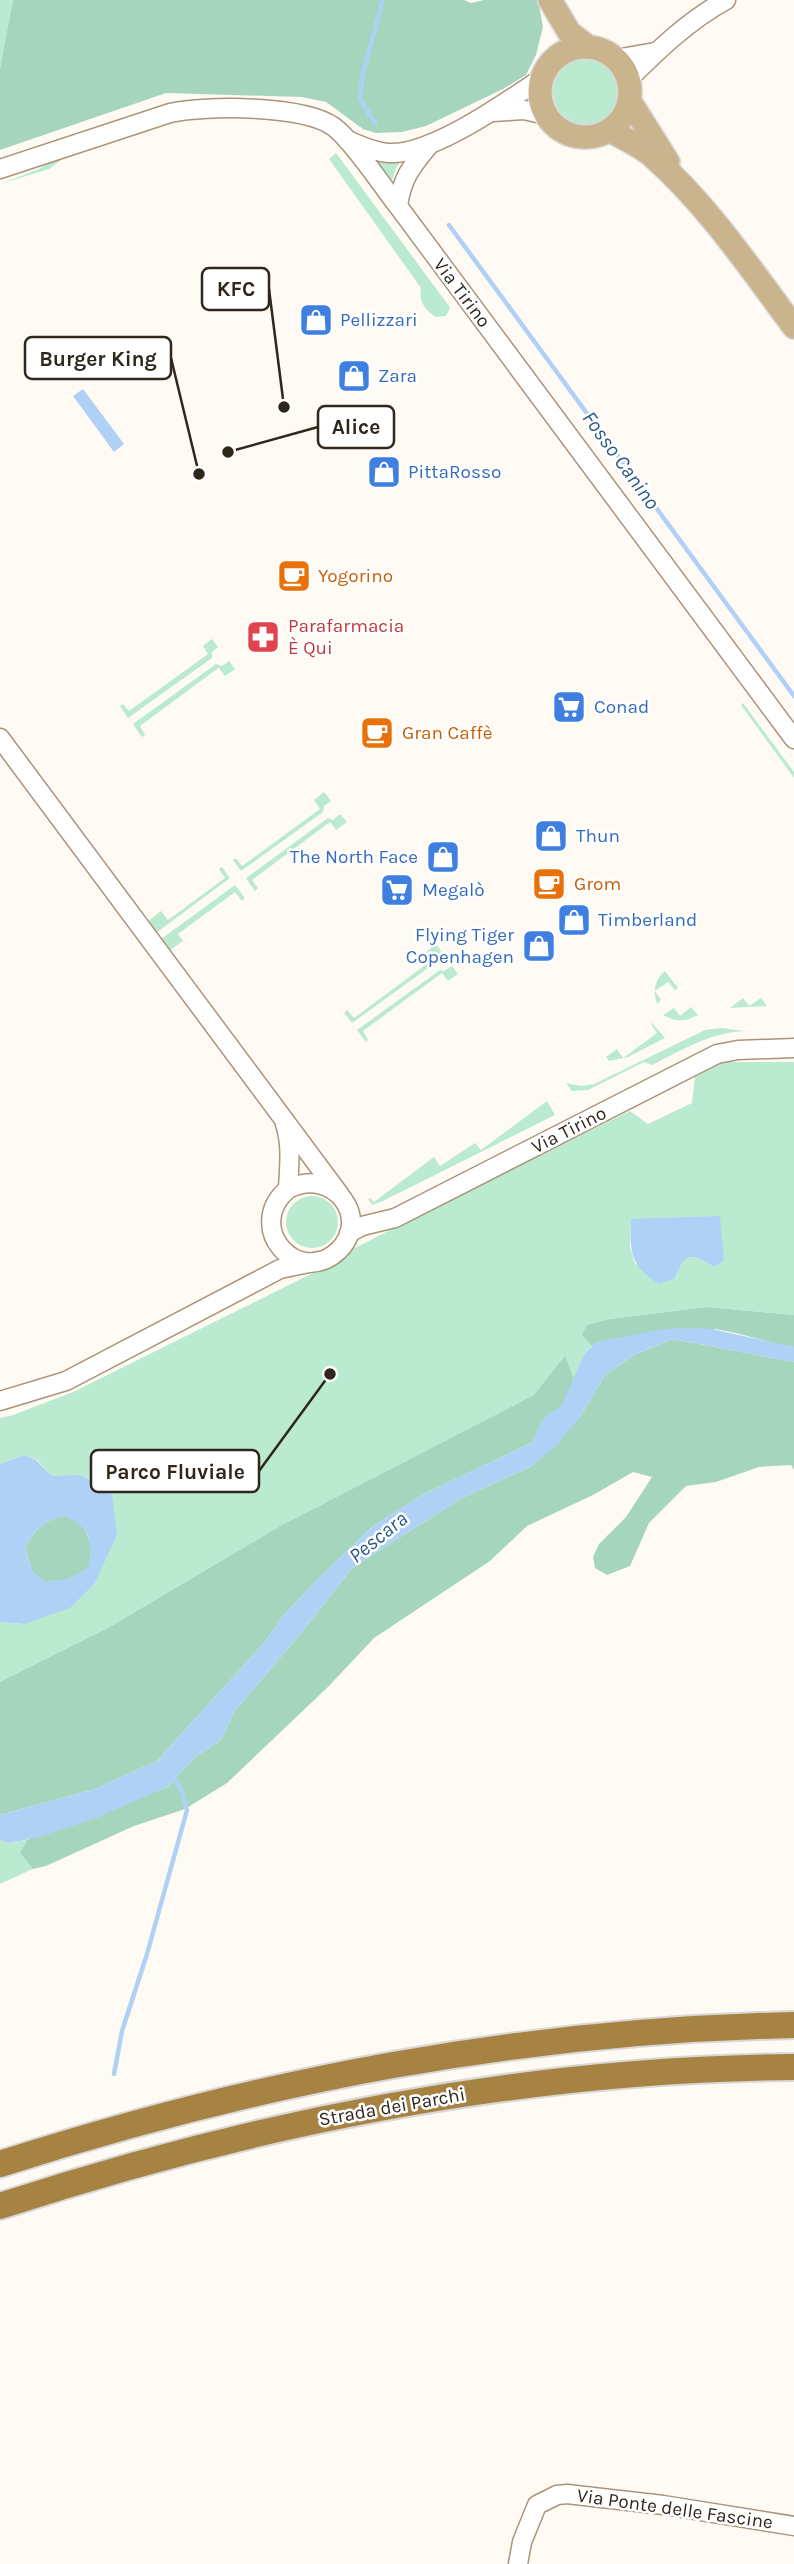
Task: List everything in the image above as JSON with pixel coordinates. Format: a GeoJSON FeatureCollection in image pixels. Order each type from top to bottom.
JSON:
{"type":"FeatureCollection","features":[{"type":"Feature","properties":{"kind":"highway"},"geometry":{"type":"LineString","coordinates":[[0,2164],[209,2103],[396,2063],[583,2037],[794,2025]]}},
{"type":"Feature","properties":{"kind":"highway","name":"Strada dei Parchi"},"geometry":{"type":"LineString","coordinates":[[0,2206],[207,2146],[353,2113],[555,2080],[710,2068],[794,2067]]}},
{"type":"Feature","properties":{"kind":"main road"},"geometry":{"type":"LineString","coordinates":[[550,1],[569,32],[588,47],[603,51],[615,59],[628,90],[685,189]]}},
{"type":"Feature","properties":{"kind":"main road"},"geometry":{"type":"LineString","coordinates":[[550,1],[548,68],[540,90],[545,115],[555,126],[574,136],[596,136],[619,122],[628,90]]}},
{"type":"Feature","properties":{"kind":"main road"},"geometry":{"type":"LineString","coordinates":[[548,68],[564,52],[588,47]]}},
{"type":"Feature","properties":{"kind":"main road"},"geometry":{"type":"LineString","coordinates":[[609,130],[649,153],[685,189],[737,251],[794,327]]}},
{"type":"Feature","properties":{"kind":"street"},"geometry":{"type":"LineString","coordinates":[[628,90],[658,51],[707,10],[726,0]]}},
{"type":"Feature","properties":{"kind":"street"},"geometry":{"type":"LineString","coordinates":[[615,59],[658,51]]}},
{"type":"Feature","properties":{"kind":"street"},"geometry":{"type":"LineString","coordinates":[[345,139],[374,151],[390,153],[430,144],[492,112],[548,68]]}},
{"type":"Feature","properties":{"kind":"street","name":"Via Tirino"},"geometry":{"type":"LineString","coordinates":[[0,169],[191,108],[301,113],[334,127],[398,206],[794,739]]}},
{"type":"Feature","properties":{"kind":"street"},"geometry":{"type":"LineString","coordinates":[[492,112],[523,110],[545,115]]}},
{"type":"Feature","properties":{"kind":"street"},"geometry":{"type":"LineString","coordinates":[[398,206],[406,174],[430,144]]}},
{"type":"Feature","properties":{"kind":"street"},"geometry":{"type":"LineString","coordinates":[[0,738],[340,1195],[350,1220],[349,1233],[338,1251],[319,1261],[280,1269],[66,1381],[0,1401]]}},
{"type":"Feature","properties":{"kind":"street","name":"Via Tirino"},"geometry":{"type":"LineString","coordinates":[[349,1233],[362,1226],[395,1218],[717,1054],[738,1050],[794,1048]]}},
{"type":"Feature","properties":{"kind":"street"},"geometry":{"type":"LineString","coordinates":[[284,1118],[289,1138],[288,1189]]}},
{"type":"Feature","properties":{"kind":"street"},"geometry":{"type":"LineString","coordinates":[[319,1261],[306,1262],[294,1258],[279,1246],[273,1235],[273,1210],[288,1189],[309,1182],[331,1188],[340,1195]]}},
{"type":"Feature","properties":{"kind":"street","name":"Via Ponte delle Fascine"},"geometry":{"type":"LineString","coordinates":[[518,2564],[522,2542],[537,2505],[557,2495],[663,2505],[794,2526]]}},
{"type":"Feature","properties":{"kind":"green space"},"geometry":{"type":"Polygon","coordinates":[[[0,0],[13,0],[0,68],[0,0]]]}},
{"type":"Feature","properties":{"kind":"green space"},"geometry":{"type":"Polygon","coordinates":[[[13,0],[464,0],[471,3],[484,0],[538,0],[543,27],[536,55],[526,75],[426,126],[402,132],[376,133],[363,129],[326,102],[302,97],[166,93],[0,150],[0,68],[13,0]]]}},
{"type":"Feature","properties":{"kind":"green space"},"geometry":{"type":"Polygon","coordinates":[[[586,59],[609,69],[619,92],[609,115],[586,125],[563,115],[553,92],[563,69],[586,59]]]}},
{"type":"Feature","properties":{"kind":"green space"},"geometry":{"type":"Polygon","coordinates":[[[336,153],[449,306],[446,316],[436,317],[426,308],[421,297],[421,288],[329,159],[336,153]]]}},
{"type":"Feature","properties":{"kind":"green space"},"geometry":{"type":"Polygon","coordinates":[[[68,155],[49,169],[0,184],[39,169],[56,158],[68,155]]]}},
{"type":"Feature","properties":{"kind":"green space"},"geometry":{"type":"Polygon","coordinates":[[[372,157],[403,157],[391,184],[372,157]]]}},
{"type":"Feature","properties":{"kind":"green space"},"geometry":{"type":"Polygon","coordinates":[[[212,639],[218,647],[212,652],[212,658],[128,718],[120,706],[123,704],[129,711],[208,654],[203,646],[212,639]]]}},
{"type":"Feature","properties":{"kind":"green space"},"geometry":{"type":"Polygon","coordinates":[[[229,661],[235,669],[225,676],[219,668],[213,672],[140,726],[145,735],[142,737],[133,724],[216,664],[222,666],[229,661]]]}},
{"type":"Feature","properties":{"kind":"green space"},"geometry":{"type":"Polygon","coordinates":[[[743,703],[794,772],[794,778],[741,705],[743,703]]]}},
{"type":"Feature","properties":{"kind":"green space"},"geometry":{"type":"Polygon","coordinates":[[[324,792],[331,801],[324,806],[323,812],[241,871],[233,860],[236,858],[242,866],[320,809],[314,800],[324,792]]]}},
{"type":"Feature","properties":{"kind":"green space"},"geometry":{"type":"Polygon","coordinates":[[[340,814],[347,822],[336,830],[330,822],[252,880],[258,888],[255,891],[246,878],[328,818],[333,820],[340,814]]]}},
{"type":"Feature","properties":{"kind":"green space"},"geometry":{"type":"Polygon","coordinates":[[[222,867],[230,878],[156,933],[147,922],[161,911],[168,920],[225,878],[219,869],[222,867]]]}},
{"type":"Feature","properties":{"kind":"green space"},"geometry":{"type":"Polygon","coordinates":[[[235,885],[245,898],[242,901],[235,892],[178,934],[183,941],[169,951],[161,939],[235,885]]]}},
{"type":"Feature","properties":{"kind":"green space"},"geometry":{"type":"Polygon","coordinates":[[[436,944],[442,953],[435,963],[352,1023],[344,1013],[347,1010],[354,1018],[432,960],[426,952],[436,944]]]}},
{"type":"Feature","properties":{"kind":"green space"},"geometry":{"type":"Polygon","coordinates":[[[452,966],[458,974],[448,981],[442,973],[363,1031],[368,1040],[366,1042],[357,1030],[440,970],[444,971],[452,966]]]}},
{"type":"Feature","properties":{"kind":"green space"},"geometry":{"type":"Polygon","coordinates":[[[665,971],[678,988],[675,990],[668,982],[655,991],[655,986],[665,971]]]}},
{"type":"Feature","properties":{"kind":"green space"},"geometry":{"type":"Polygon","coordinates":[[[655,991],[661,1000],[657,1004],[655,995],[655,991]]]}},
{"type":"Feature","properties":{"kind":"green space"},"geometry":{"type":"Polygon","coordinates":[[[743,998],[749,1006],[761,998],[767,1006],[730,1008],[743,998]]]}},
{"type":"Feature","properties":{"kind":"green space"},"geometry":{"type":"Polygon","coordinates":[[[691,1007],[698,1015],[689,1019],[676,1020],[663,1015],[674,1008],[680,1016],[691,1007]]]}},
{"type":"Feature","properties":{"kind":"green space"},"geometry":{"type":"Polygon","coordinates":[[[652,1023],[665,1038],[628,1057],[609,1061],[606,1057],[617,1049],[623,1058],[657,1033],[652,1023]]]}},
{"type":"Feature","properties":{"kind":"green space"},"geometry":{"type":"Polygon","coordinates":[[[721,1028],[745,1031],[709,1038],[652,1065],[644,1062],[588,1090],[572,1091],[566,1083],[581,1086],[594,1084],[705,1030],[721,1028]]]}},
{"type":"Feature","properties":{"kind":"green space"},"geometry":{"type":"Polygon","coordinates":[[[724,1062],[794,1062],[794,1315],[707,1307],[610,1319],[583,1335],[592,1346],[584,1354],[574,1379],[565,1357],[535,1395],[282,1525],[106,1629],[0,1682],[0,1622],[24,1624],[52,1476],[37,1460],[24,1455],[0,1464],[0,1418],[73,1392],[630,1111],[648,1124],[692,1103],[695,1077],[724,1062]],[[631,1219],[630,1247],[635,1264],[675,1278],[682,1263],[690,1257],[714,1267],[724,1261],[631,1219]]]}},
{"type":"Feature","properties":{"kind":"green space"},"geometry":{"type":"Polygon","coordinates":[[[547,1101],[555,1115],[383,1201],[372,1205],[368,1199],[374,1202],[434,1157],[440,1166],[475,1143],[481,1150],[547,1101]]]}},
{"type":"Feature","properties":{"kind":"green space"},"geometry":{"type":"Polygon","coordinates":[[[312,1196],[322,1198],[330,1204],[336,1212],[336,1232],[330,1240],[322,1246],[312,1248],[302,1246],[294,1240],[288,1232],[286,1222],[288,1212],[294,1204],[302,1198],[312,1196]]]}},
{"type":"Feature","properties":{"kind":"green space"},"geometry":{"type":"Polygon","coordinates":[[[707,1307],[794,1315],[794,1347],[715,1329],[630,1337],[592,1346],[582,1335],[587,1325],[610,1319],[707,1307]]]}},
{"type":"Feature","properties":{"kind":"green space"},"geometry":{"type":"Polygon","coordinates":[[[673,1339],[794,1362],[794,1470],[791,1465],[759,1467],[716,1482],[686,1486],[649,1523],[630,1566],[607,1575],[595,1568],[593,1557],[599,1544],[626,1517],[652,1477],[633,1472],[593,1495],[527,1526],[490,1561],[374,1638],[329,1686],[227,1783],[185,1809],[134,1826],[46,1866],[33,1869],[20,1853],[27,1840],[167,1787],[195,1757],[221,1740],[234,1712],[353,1567],[462,1498],[532,1466],[580,1417],[605,1375],[634,1355],[673,1339]]]}},
{"type":"Feature","properties":{"kind":"green space"},"geometry":{"type":"Polygon","coordinates":[[[565,1356],[574,1379],[561,1408],[541,1423],[533,1442],[426,1493],[373,1526],[283,1616],[264,1643],[157,1761],[95,1789],[0,1815],[0,1682],[106,1629],[282,1525],[534,1395],[565,1356]]]}},
{"type":"Feature","properties":{"kind":"green space"},"geometry":{"type":"Polygon","coordinates":[[[66,1516],[83,1525],[91,1546],[89,1567],[68,1579],[45,1582],[32,1571],[25,1547],[41,1526],[66,1516]]]}},
{"type":"Feature","properties":{"kind":"green space"},"geometry":{"type":"Polygon","coordinates":[[[0,1840],[8,1843],[27,1840],[20,1853],[33,1869],[0,1884],[0,1840]]]}},
{"type":"Feature","properties":{"kind":"water"},"geometry":{"type":"Polygon","coordinates":[[[83,389],[124,444],[114,452],[73,396],[83,389]]]}},
{"type":"Feature","properties":{"kind":"water"},"geometry":{"type":"Polygon","coordinates":[[[720,1216],[724,1261],[714,1267],[690,1257],[682,1263],[675,1278],[659,1284],[642,1270],[633,1257],[631,1219],[720,1216]]]}},
{"type":"Feature","properties":{"kind":"water","name":"Pescara"},"geometry":{"type":"Polygon","coordinates":[[[664,1329],[712,1329],[794,1347],[794,1362],[673,1339],[634,1355],[605,1375],[580,1417],[557,1445],[532,1466],[462,1498],[353,1567],[234,1712],[221,1740],[195,1757],[167,1787],[96,1818],[36,1838],[8,1843],[0,1840],[0,1815],[95,1789],[157,1761],[264,1643],[283,1616],[373,1526],[426,1493],[533,1442],[546,1417],[561,1407],[584,1354],[596,1342],[664,1329]]]}},
{"type":"Feature","properties":{"kind":"water"},"geometry":{"type":"Polygon","coordinates":[[[24,1455],[36,1460],[52,1476],[81,1475],[112,1495],[117,1534],[95,1583],[70,1608],[24,1624],[0,1622],[0,1464],[24,1455]],[[66,1516],[46,1523],[37,1530],[25,1547],[32,1571],[45,1582],[68,1579],[89,1567],[90,1543],[85,1531],[66,1516]]]}},
{"type":"Feature","properties":{"kind":"waterway","name":"Fosso Canino"},"geometry":{"type":"LineString","coordinates":[[375,123],[360,99],[363,73],[383,0]]}},
{"type":"Feature","properties":{"kind":"waterway","name":"Fosso Canino"},"geometry":{"type":"LineString","coordinates":[[449,225],[794,696]]}},
{"type":"Feature","properties":{"kind":"waterway"},"geometry":{"type":"LineString","coordinates":[[114,2074],[122,2031],[147,1954],[187,1810],[175,1779]]}},
{"type":"Feature","properties":{"kind":"place","name":"Pellizzari"},"geometry":{"type":"Point","coordinates":[316,320]}},
{"type":"Feature","properties":{"kind":"place","name":"Zara"},"geometry":{"type":"Point","coordinates":[354,376]}},
{"type":"Feature","properties":{"kind":"place","name":"KFC"},"geometry":{"type":"Point","coordinates":[284,407]}},
{"type":"Feature","properties":{"kind":"place","name":"Alice"},"geometry":{"type":"Point","coordinates":[228,452]}},
{"type":"Feature","properties":{"kind":"place","name":"PittaRosso"},"geometry":{"type":"Point","coordinates":[384,472]}},
{"type":"Feature","properties":{"kind":"place","name":"Burger King"},"geometry":{"type":"Point","coordinates":[199,474]}},
{"type":"Feature","properties":{"kind":"place","name":"Yogorino"},"geometry":{"type":"Point","coordinates":[294,576]}},
{"type":"Feature","properties":{"kind":"place","name":"Parafarmacia È Qui"},"geometry":{"type":"Point","coordinates":[263,637]}},
{"type":"Feature","properties":{"kind":"place","name":"Conad"},"geometry":{"type":"Point","coordinates":[569,707]}},
{"type":"Feature","properties":{"kind":"place","name":"Gran Caffè"},"geometry":{"type":"Point","coordinates":[377,733]}},
{"type":"Feature","properties":{"kind":"place","name":"Thun"},"geometry":{"type":"Point","coordinates":[551,836]}},
{"type":"Feature","properties":{"kind":"place","name":"The North Face"},"geometry":{"type":"Point","coordinates":[443,857]}},
{"type":"Feature","properties":{"kind":"place","name":"Grom"},"geometry":{"type":"Point","coordinates":[549,884]}},
{"type":"Feature","properties":{"kind":"place","name":"Megalò"},"geometry":{"type":"Point","coordinates":[397,890]}},
{"type":"Feature","properties":{"kind":"place","name":"Timberland"},"geometry":{"type":"Point","coordinates":[574,920]}},
{"type":"Feature","properties":{"kind":"place","name":"Flying Tiger Copenhagen"},"geometry":{"type":"Point","coordinates":[539,946]}},
{"type":"Feature","properties":{"kind":"place","name":"Parco Fluviale"},"geometry":{"type":"Point","coordinates":[330,1374]}}]}
